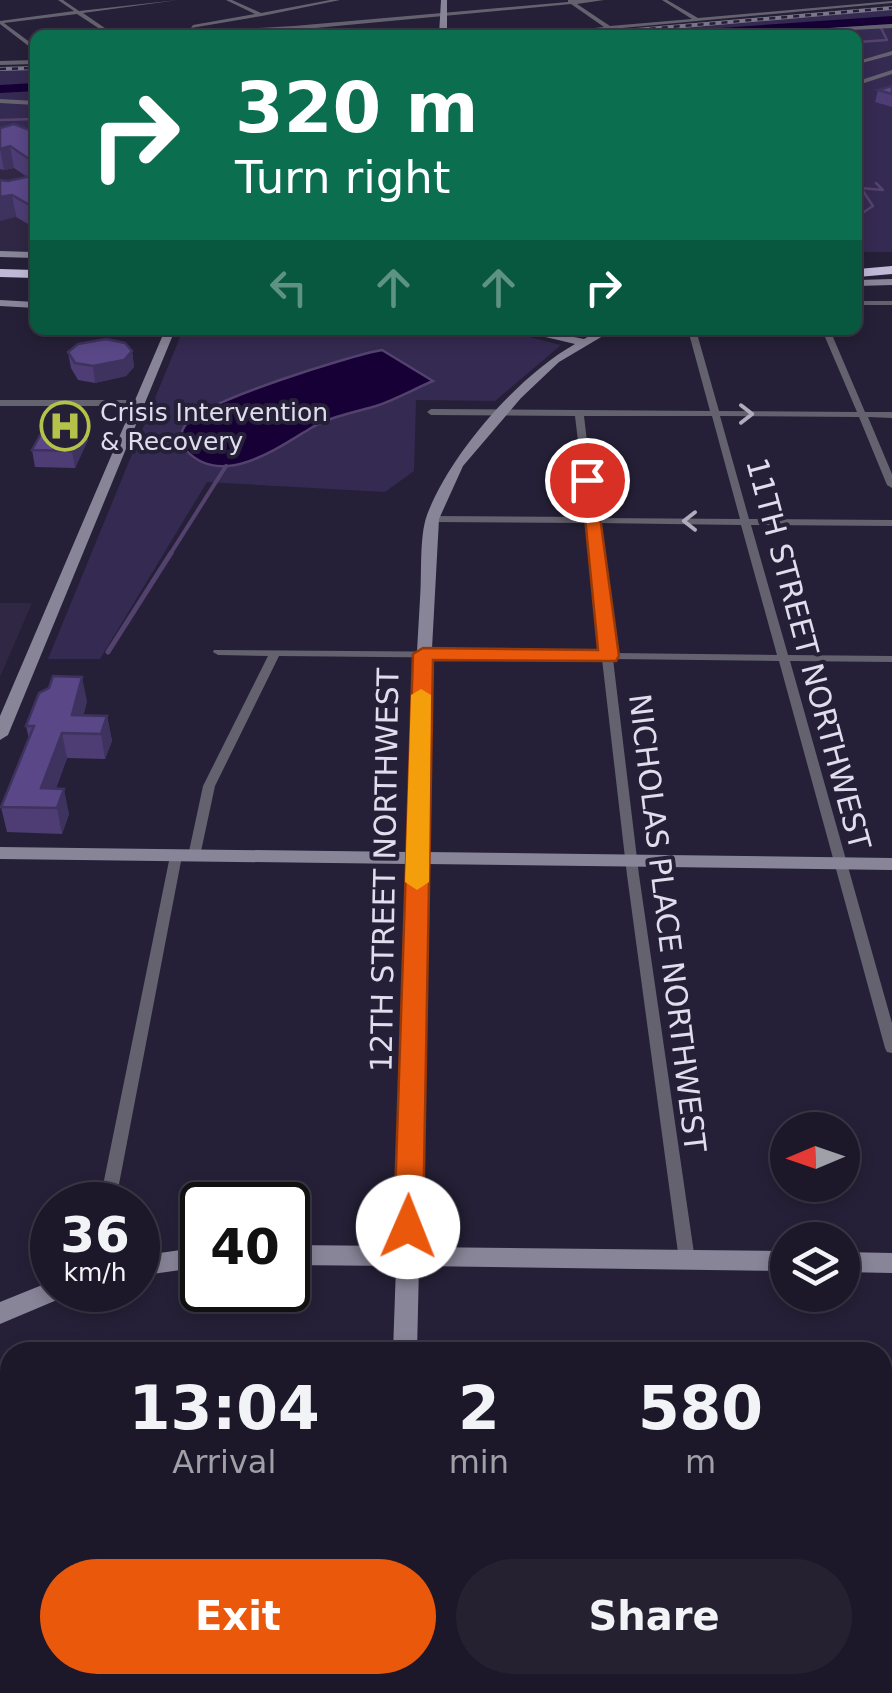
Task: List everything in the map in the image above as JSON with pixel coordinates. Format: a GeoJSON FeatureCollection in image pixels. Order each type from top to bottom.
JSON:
{"type":"FeatureCollection","features":[{"type":"Feature","properties":{"kind":"highway"},"geometry":{"type":"LineString","coordinates":[[862,260],[892,260]]}},
{"type":"Feature","properties":{"kind":"highway"},"geometry":{"type":"LineString","coordinates":[[862,272],[892,270]]}},
{"type":"Feature","properties":{"kind":"highway"},"geometry":{"type":"LineString","coordinates":[[0,273],[30,274]]}},
{"type":"Feature","properties":{"kind":"highway"},"geometry":{"type":"LineString","coordinates":[[0,283],[30,284]]}},
{"type":"Feature","properties":{"kind":"street"},"geometry":{"type":"LineString","coordinates":[[60,0],[105,30]]}},
{"type":"Feature","properties":{"kind":"street"},"geometry":{"type":"LineString","coordinates":[[0,22],[176,0]]}},
{"type":"Feature","properties":{"kind":"street"},"geometry":{"type":"LineString","coordinates":[[228,0],[284,30]]}},
{"type":"Feature","properties":{"kind":"street"},"geometry":{"type":"LineString","coordinates":[[163,30],[338,0]]}},
{"type":"Feature","properties":{"kind":"street"},"geometry":{"type":"LineString","coordinates":[[443,30],[444,0]]}},
{"type":"Feature","properties":{"kind":"street"},"geometry":{"type":"LineString","coordinates":[[304,30],[602,0]]}},
{"type":"Feature","properties":{"kind":"street"},"geometry":{"type":"LineString","coordinates":[[664,0],[696,20]]}},
{"type":"Feature","properties":{"kind":"street"},"geometry":{"type":"LineString","coordinates":[[809,0],[825,8]]}},
{"type":"Feature","properties":{"kind":"street"},"geometry":{"type":"LineString","coordinates":[[569,1],[609,28]]}},
{"type":"Feature","properties":{"kind":"street"},"geometry":{"type":"LineString","coordinates":[[586,30],[892,2]]}},
{"type":"Feature","properties":{"kind":"street"},"geometry":{"type":"LineString","coordinates":[[0,22],[30,45]]}},
{"type":"Feature","properties":{"kind":"street"},"geometry":{"type":"LineString","coordinates":[[828,30],[892,26]]}},
{"type":"Feature","properties":{"kind":"street"},"geometry":{"type":"LineString","coordinates":[[21,39],[30,38]]}},
{"type":"Feature","properties":{"kind":"street"},"geometry":{"type":"LineString","coordinates":[[862,62],[892,54]]}},
{"type":"Feature","properties":{"kind":"street"},"geometry":{"type":"LineString","coordinates":[[0,63],[30,62]]}},
{"type":"Feature","properties":{"kind":"street"},"geometry":{"type":"LineString","coordinates":[[862,82],[892,72]]}},
{"type":"Feature","properties":{"kind":"street"},"geometry":{"type":"LineString","coordinates":[[0,101],[30,103]]}},
{"type":"Feature","properties":{"kind":"street"},"geometry":{"type":"LineString","coordinates":[[0,254],[30,254]]}},
{"type":"Feature","properties":{"kind":"street"},"geometry":{"type":"LineString","coordinates":[[862,283],[892,282]]}},
{"type":"Feature","properties":{"kind":"street"},"geometry":{"type":"LineString","coordinates":[[0,303],[30,304]]}},
{"type":"Feature","properties":{"kind":"street"},"geometry":{"type":"LineString","coordinates":[[862,303],[892,303]]}},
{"type":"Feature","properties":{"kind":"street"},"geometry":{"type":"LineString","coordinates":[[0,735],[168,335]]}},
{"type":"Feature","properties":{"kind":"street"},"geometry":{"type":"LineString","coordinates":[[546,335],[582,342]]}},
{"type":"Feature","properties":{"kind":"street","name":"12TH STREET NORTHWEST"},"geometry":{"type":"LineString","coordinates":[[405,1342],[423,654],[432,519],[457,465],[502,412],[532,380],[597,335]]}},
{"type":"Feature","properties":{"kind":"street","name":"11TH STREET NORTHWEST"},"geometry":{"type":"LineString","coordinates":[[693,335],[892,1048]]}},
{"type":"Feature","properties":{"kind":"street"},"geometry":{"type":"LineString","coordinates":[[828,335],[892,485]]}},
{"type":"Feature","properties":{"kind":"street"},"geometry":{"type":"LineString","coordinates":[[0,403],[140,403]]}},
{"type":"Feature","properties":{"kind":"street"},"geometry":{"type":"LineString","coordinates":[[431,412],[892,415]]}},
{"type":"Feature","properties":{"kind":"street","name":"NICHOLAS PLACE NORTHWEST"},"geometry":{"type":"LineString","coordinates":[[578,412],[632,861],[687,1260]]}},
{"type":"Feature","properties":{"kind":"street"},"geometry":{"type":"LineString","coordinates":[[432,519],[892,522]]}},
{"type":"Feature","properties":{"kind":"street"},"geometry":{"type":"LineString","coordinates":[[218,652],[892,659]]}},
{"type":"Feature","properties":{"kind":"street"},"geometry":{"type":"LineString","coordinates":[[112,1182],[185,856],[209,786],[275,653]]}},
{"type":"Feature","properties":{"kind":"street"},"geometry":{"type":"LineString","coordinates":[[0,854],[892,864]]}},
{"type":"Feature","properties":{"kind":"street"},"geometry":{"type":"LineString","coordinates":[[310,1255],[770,1262]]}},
{"type":"Feature","properties":{"kind":"street"},"geometry":{"type":"LineString","coordinates":[[860,1262],[892,1263]]}},
{"type":"Feature","properties":{"kind":"street"},"geometry":{"type":"LineString","coordinates":[[0,1313],[30,1301]]}},
{"type":"Feature","properties":{"kind":"shaded area"},"geometry":{"type":"Polygon","coordinates":[[[892,8],[892,252],[862,252],[862,30],[652,30],[892,8]]]}},
{"type":"Feature","properties":{"kind":"shaded area"},"geometry":{"type":"Polygon","coordinates":[[[30,69],[30,134],[0,138],[0,70],[30,69]]]}},
{"type":"Feature","properties":{"kind":"shaded area"},"geometry":{"type":"Polygon","coordinates":[[[30,126],[30,251],[0,251],[0,127],[30,126]]]}},
{"type":"Feature","properties":{"kind":"shaded area"},"geometry":{"type":"Polygon","coordinates":[[[181,335],[521,335],[561,345],[495,401],[416,400],[414,471],[385,492],[207,482],[100,659],[48,659],[181,335]]]}},
{"type":"Feature","properties":{"kind":"shaded area"},"geometry":{"type":"Polygon","coordinates":[[[382,350],[433,381],[383,404],[326,421],[249,461],[216,466],[200,461],[183,447],[181,436],[188,422],[222,402],[382,350]]]}},
{"type":"Feature","properties":{"kind":"shaded area"},"geometry":{"type":"Polygon","coordinates":[[[0,603],[32,603],[0,677],[0,603]]]}},
{"type":"Feature","properties":{"kind":"building"},"geometry":{"type":"Polygon","coordinates":[[[14,124],[30,130],[30,160],[10,146],[0,149],[0,128],[14,124]]]}},
{"type":"Feature","properties":{"kind":"building"},"geometry":{"type":"Polygon","coordinates":[[[30,176],[30,205],[12,195],[0,197],[0,180],[30,176]]]}},
{"type":"Feature","properties":{"kind":"building"},"geometry":{"type":"Polygon","coordinates":[[[106,339],[125,343],[132,351],[124,360],[93,366],[75,363],[68,352],[78,344],[106,339]]]}},
{"type":"Feature","properties":{"kind":"building"},"geometry":{"type":"Polygon","coordinates":[[[47,423],[86,424],[72,451],[32,450],[47,423]]]}},
{"type":"Feature","properties":{"kind":"building"},"geometry":{"type":"Polygon","coordinates":[[[53,676],[82,677],[72,715],[107,716],[101,734],[62,733],[41,788],[64,789],[57,808],[1,807],[34,726],[26,726],[39,693],[49,688],[53,676]]]}},
{"type":"Feature","properties":{"kind":"waterway"},"geometry":{"type":"LineString","coordinates":[[749,30],[892,20]]}},
{"type":"Feature","properties":{"kind":"waterway"},"geometry":{"type":"LineString","coordinates":[[862,42],[887,40],[881,28]]}},
{"type":"Feature","properties":{"kind":"waterway"},"geometry":{"type":"LineString","coordinates":[[0,89],[30,87]]}},
{"type":"Feature","properties":{"kind":"waterway"},"geometry":{"type":"LineString","coordinates":[[0,120],[30,119]]}},
{"type":"Feature","properties":{"kind":"waterway"},"geometry":{"type":"LineString","coordinates":[[862,188],[883,190],[876,183]]}},
{"type":"Feature","properties":{"kind":"waterway"},"geometry":{"type":"LineString","coordinates":[[862,190],[873,206],[862,213]]}},
{"type":"Feature","properties":{"kind":"waterway"},"geometry":{"type":"LineString","coordinates":[[169,556],[226,466]]}},
{"type":"Feature","properties":{"kind":"waterway"},"geometry":{"type":"LineString","coordinates":[[108,652],[171,553]]}},
{"type":"Feature","properties":{"kind":"railway"},"geometry":{"type":"LineString","coordinates":[[636,30],[892,8]]}},
{"type":"Feature","properties":{"kind":"railway"},"geometry":{"type":"LineString","coordinates":[[0,69],[30,68]]}},
{"type":"Feature","properties":{"kind":"slow traffic"},"geometry":{"type":"LineString","coordinates":[[417,882],[421,695]]}},
{"type":"Feature","properties":{"kind":"place","name":"Crisis Intervention & Recovery"},"geometry":{"type":"Point","coordinates":[65,426]}},
{"type":"Feature","properties":{"kind":"route"},"geometry":{"type":"LineString","coordinates":[[408,1227],[423,654],[609,656],[587,480]]}}]}
